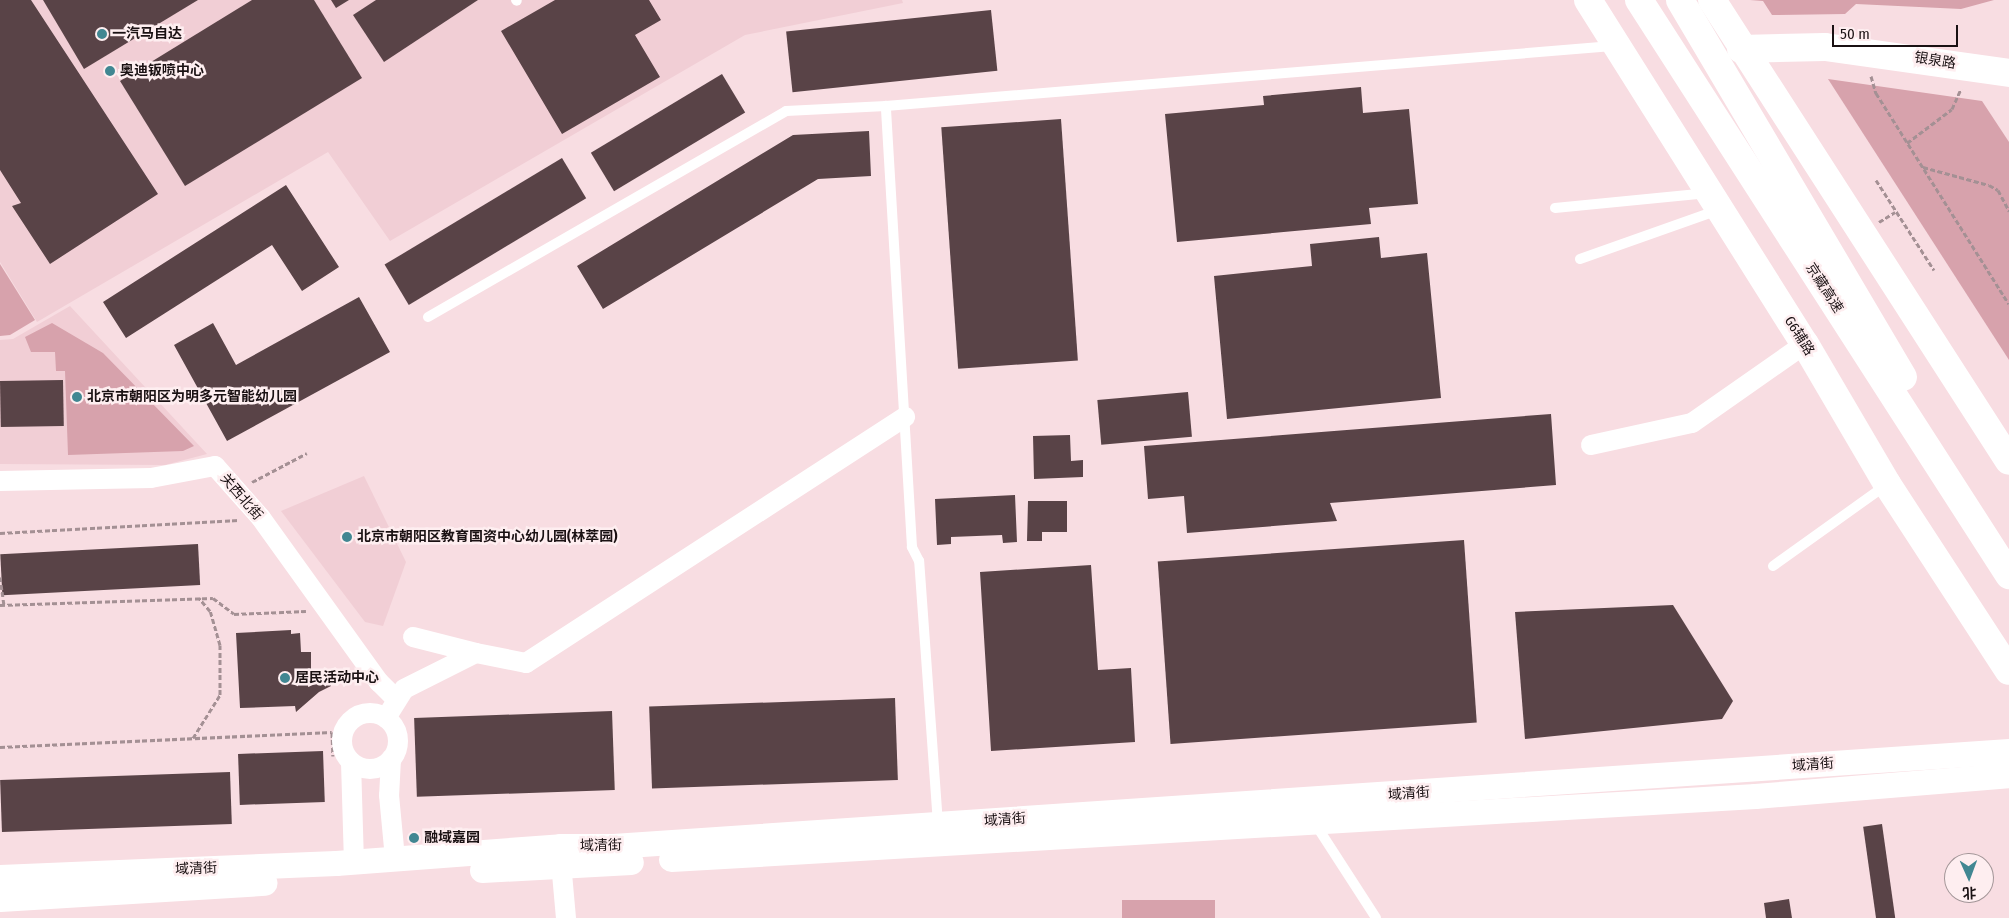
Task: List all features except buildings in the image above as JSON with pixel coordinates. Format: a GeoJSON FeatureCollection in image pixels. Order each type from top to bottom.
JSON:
{"type":"FeatureCollection","features":[{"type":"Feature","properties":{"kind":"main road","name":"G6辅路"},"geometry":{"type":"LineString","coordinates":[[1588,0],[1620,45],[1714,201],[1804,344],[1887,484],[2009,671]]}},
{"type":"Feature","properties":{"kind":"main road","name":"京藏高速"},"geometry":{"type":"LineString","coordinates":[[1639,0],[2009,575]]}},
{"type":"Feature","properties":{"kind":"main road","name":"京藏高速"},"geometry":{"type":"LineString","coordinates":[[1680,0],[1932,427],[2009,545]]}},
{"type":"Feature","properties":{"kind":"main road"},"geometry":{"type":"LineString","coordinates":[[1712,0],[2009,461]]}},
{"type":"Feature","properties":{"kind":"main road","name":"银泉路"},"geometry":{"type":"LineString","coordinates":[[1742,49],[1825,47],[2009,73]]}},
{"type":"Feature","properties":{"kind":"street"},"geometry":{"type":"LineString","coordinates":[[1591,445],[1692,424],[1804,344]]}},
{"type":"Feature","properties":{"kind":"street"},"geometry":{"type":"LineString","coordinates":[[413,637],[526,663],[905,417]]}},
{"type":"Feature","properties":{"kind":"street","name":"关西北街"},"geometry":{"type":"LineString","coordinates":[[0,481],[151,478],[215,466],[260,518],[379,682],[397,700]]}},
{"type":"Feature","properties":{"kind":"street"},"geometry":{"type":"LineString","coordinates":[[386,718],[404,689],[476,653]]}},
{"type":"Feature","properties":{"kind":"street"},"geometry":{"type":"LineString","coordinates":[[354,862],[351,762],[342,745],[346,727],[359,715],[368,713],[386,718],[392,724],[398,740],[391,759],[389,795],[396,859]]}},
{"type":"Feature","properties":{"kind":"street","name":"域清街"},"geometry":{"type":"LineString","coordinates":[[1307,812],[2009,750]]}},
{"type":"Feature","properties":{"kind":"street"},"geometry":{"type":"LineString","coordinates":[[351,762],[368,769],[378,768],[391,759]]}},
{"type":"Feature","properties":{"kind":"street","name":"域清街"},"geometry":{"type":"LineString","coordinates":[[0,899],[561,856],[613,846],[939,834],[1307,812],[1755,796],[2009,775]]}},
{"type":"Feature","properties":{"kind":"street"},"geometry":{"type":"LineString","coordinates":[[561,856],[566,918]]}},
{"type":"Feature","properties":{"kind":"street","name":"域清街"},"geometry":{"type":"LineString","coordinates":[[0,877],[396,859],[561,856]]}},
{"type":"Feature","properties":{"kind":"lane"},"geometry":{"type":"LineString","coordinates":[[428,317],[786,111],[886,106],[1620,45]]}},
{"type":"Feature","properties":{"kind":"lane"},"geometry":{"type":"LineString","coordinates":[[886,106],[912,546],[919,560],[939,834]]}},
{"type":"Feature","properties":{"kind":"lane"},"geometry":{"type":"LineString","coordinates":[[1554,208],[1714,201]]}},
{"type":"Feature","properties":{"kind":"lane"},"geometry":{"type":"LineString","coordinates":[[1580,259],[1714,201]]}},
{"type":"Feature","properties":{"kind":"lane"},"geometry":{"type":"LineString","coordinates":[[1773,566],[1887,484]]}},
{"type":"Feature","properties":{"kind":"lane"},"geometry":{"type":"LineString","coordinates":[[1307,812],[1376,918]]}},
{"type":"Feature","properties":{"kind":"path"},"geometry":{"type":"LineString","coordinates":[[1871,75],[1876,93],[2009,304]]}},
{"type":"Feature","properties":{"kind":"path"},"geometry":{"type":"LineString","coordinates":[[1907,143],[1952,109],[1961,89]]}},
{"type":"Feature","properties":{"kind":"path"},"geometry":{"type":"LineString","coordinates":[[1922,167],[1989,184],[1998,190],[2009,211]]}},
{"type":"Feature","properties":{"kind":"path"},"geometry":{"type":"LineString","coordinates":[[1876,180],[1934,270]]}},
{"type":"Feature","properties":{"kind":"path"},"geometry":{"type":"LineString","coordinates":[[236,491],[306,452]]}},
{"type":"Feature","properties":{"kind":"path"},"geometry":{"type":"LineString","coordinates":[[0,533],[260,518]]}},
{"type":"Feature","properties":{"kind":"path"},"geometry":{"type":"LineString","coordinates":[[0,577],[2,605],[213,598],[234,614],[328,610]]}},
{"type":"Feature","properties":{"kind":"path"},"geometry":{"type":"LineString","coordinates":[[192,738],[220,695],[220,645],[210,610],[199,598]]}},
{"type":"Feature","properties":{"kind":"path"},"geometry":{"type":"LineString","coordinates":[[0,747],[332,732]]}},
{"type":"Feature","properties":{"kind":"shaded area"},"geometry":{"type":"Polygon","coordinates":[[[0,0],[902,0],[903,3],[745,35],[390,241],[328,152],[37,322],[0,262],[0,0]]]}},
{"type":"Feature","properties":{"kind":"shaded area"},"geometry":{"type":"Polygon","coordinates":[[[1750,0],[1994,0],[1961,9],[1856,4],[1845,14],[1772,15],[1763,1],[1750,0]]]}},
{"type":"Feature","properties":{"kind":"shaded area"},"geometry":{"type":"Polygon","coordinates":[[[1828,79],[1982,101],[2009,142],[2009,360],[1828,79]]]}},
{"type":"Feature","properties":{"kind":"shaded area"},"geometry":{"type":"Polygon","coordinates":[[[0,264],[35,320],[10,335],[0,336],[0,264]]]}},
{"type":"Feature","properties":{"kind":"shaded area","name":"北京市朝阳区为明多元智能幼儿园"},"geometry":{"type":"Polygon","coordinates":[[[70,306],[207,454],[165,465],[0,464],[0,340],[13,339],[70,306]]]}},
{"type":"Feature","properties":{"kind":"shaded area"},"geometry":{"type":"Polygon","coordinates":[[[52,323],[103,353],[194,446],[183,451],[68,455],[65,371],[56,371],[55,352],[31,352],[25,337],[52,323]]]}},
{"type":"Feature","properties":{"kind":"shaded area","name":"北京市朝阳区教育国资中心幼儿园(林萃园)"},"geometry":{"type":"Polygon","coordinates":[[[364,476],[406,562],[383,626],[365,622],[281,511],[364,476]]]}},
{"type":"Feature","properties":{"kind":"shaded area"},"geometry":{"type":"Polygon","coordinates":[[[1122,900],[1215,900],[1215,918],[1122,918],[1122,900]]]}},
{"type":"Feature","properties":{"kind":"place","name":"一汽马自达"},"geometry":{"type":"Point","coordinates":[102,34]}},
{"type":"Feature","properties":{"kind":"place","name":"奥迪钣喷中心"},"geometry":{"type":"Point","coordinates":[110,71]}},
{"type":"Feature","properties":{"kind":"place","name":"北京市朝阳区为明多元智能幼儿园"},"geometry":{"type":"Point","coordinates":[77,397]}},
{"type":"Feature","properties":{"kind":"place","name":"北京市朝阳区教育国资中心幼儿园(林萃园)"},"geometry":{"type":"Point","coordinates":[347,537]}},
{"type":"Feature","properties":{"kind":"place","name":"居民活动中心"},"geometry":{"type":"Point","coordinates":[285,678]}},
{"type":"Feature","properties":{"kind":"place","name":"融域嘉园"},"geometry":{"type":"Point","coordinates":[414,838]}}]}
